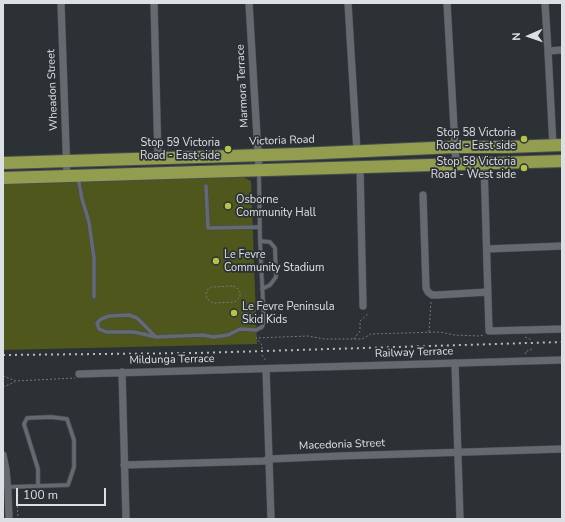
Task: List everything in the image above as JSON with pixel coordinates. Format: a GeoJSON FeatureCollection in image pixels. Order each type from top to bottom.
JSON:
{"type":"FeatureCollection","features":[{"type":"Feature","properties":{"kind":"highway","name":"Victoria Road"},"geometry":{"type":"LineString","coordinates":[[3,163],[357,152],[455,147],[558,146]]}},
{"type":"Feature","properties":{"kind":"highway"},"geometry":{"type":"LineString","coordinates":[[298,154],[298,169]]}},
{"type":"Feature","properties":{"kind":"highway"},"geometry":{"type":"LineString","coordinates":[[3,178],[562,161]]}},
{"type":"Feature","properties":{"kind":"street","name":"Wheadon Street"},"geometry":{"type":"LineString","coordinates":[[61,3],[66,161],[72,176]]}},
{"type":"Feature","properties":{"kind":"street"},"geometry":{"type":"LineString","coordinates":[[154,3],[158,158]]}},
{"type":"Feature","properties":{"kind":"street","name":"Marmora Terrace"},"geometry":{"type":"LineString","coordinates":[[249,3],[258,170]]}},
{"type":"Feature","properties":{"kind":"street"},"geometry":{"type":"LineString","coordinates":[[348,3],[357,152]]}},
{"type":"Feature","properties":{"kind":"street"},"geometry":{"type":"LineString","coordinates":[[447,3],[456,164]]}},
{"type":"Feature","properties":{"kind":"street"},"geometry":{"type":"LineString","coordinates":[[545,3],[548,51],[558,146]]}},
{"type":"Feature","properties":{"kind":"street"},"geometry":{"type":"LineString","coordinates":[[548,51],[562,50]]}},
{"type":"Feature","properties":{"kind":"street"},"geometry":{"type":"LineString","coordinates":[[484,164],[488,332],[562,329]]}},
{"type":"Feature","properties":{"kind":"street"},"geometry":{"type":"LineString","coordinates":[[360,167],[363,306]]}},
{"type":"Feature","properties":{"kind":"street"},"geometry":{"type":"LineString","coordinates":[[423,195],[426,288],[428,292],[432,295],[488,292]]}},
{"type":"Feature","properties":{"kind":"street"},"geometry":{"type":"LineString","coordinates":[[487,249],[562,246]]}},
{"type":"Feature","properties":{"kind":"street","name":"Railway Terrace"},"geometry":{"type":"LineString","coordinates":[[267,366],[562,360]]}},
{"type":"Feature","properties":{"kind":"street"},"geometry":{"type":"LineString","coordinates":[[455,363],[460,519]]}},
{"type":"Feature","properties":{"kind":"street"},"geometry":{"type":"LineString","coordinates":[[267,366],[271,519]]}},
{"type":"Feature","properties":{"kind":"street","name":"Mildunga Terrace"},"geometry":{"type":"LineString","coordinates":[[79,374],[267,366]]}},
{"type":"Feature","properties":{"kind":"street"},"geometry":{"type":"LineString","coordinates":[[122,372],[126,519]]}},
{"type":"Feature","properties":{"kind":"street","name":"Macedonia Street"},"geometry":{"type":"LineString","coordinates":[[124,465],[262,462],[269,459],[562,450]]}},
{"type":"Feature","properties":{"kind":"street"},"geometry":{"type":"LineString","coordinates":[[3,455],[6,470],[6,490],[9,519]]}},
{"type":"Feature","properties":{"kind":"lane","name":"Marmora Terrace"},"geometry":{"type":"LineString","coordinates":[[156,337],[203,335],[213,337],[228,335],[240,329],[256,330],[262,327],[264,321],[258,170]]}},
{"type":"Feature","properties":{"kind":"lane"},"geometry":{"type":"LineString","coordinates":[[72,176],[82,199],[88,222],[94,258],[94,297]]}},
{"type":"Feature","properties":{"kind":"lane"},"geometry":{"type":"LineString","coordinates":[[206,186],[208,228],[260,227]]}},
{"type":"Feature","properties":{"kind":"lane"},"geometry":{"type":"LineString","coordinates":[[260,241],[270,242],[275,248],[276,277],[270,285],[262,288]]}},
{"type":"Feature","properties":{"kind":"lane"},"geometry":{"type":"LineString","coordinates":[[129,315],[137,318],[156,337],[134,332],[106,332],[99,329],[97,323],[101,319],[109,316],[129,315]]}},
{"type":"Feature","properties":{"kind":"lane"},"geometry":{"type":"LineString","coordinates":[[6,490],[17,487],[68,485],[74,467],[74,440],[67,419],[52,417],[27,418],[24,424],[38,469],[38,486]]}},
{"type":"Feature","properties":{"kind":"path"},"geometry":{"type":"LineString","coordinates":[[232,286],[237,288],[240,292],[240,297],[235,302],[224,303],[213,303],[207,299],[207,290],[212,287],[232,286]]}},
{"type":"Feature","properties":{"kind":"path"},"geometry":{"type":"LineString","coordinates":[[429,333],[432,295]]}},
{"type":"Feature","properties":{"kind":"path"},"geometry":{"type":"LineString","coordinates":[[354,339],[360,331],[360,321],[369,313]]}},
{"type":"Feature","properties":{"kind":"path"},"geometry":{"type":"LineString","coordinates":[[262,349],[262,345],[256,338],[308,336],[324,339],[362,339],[371,334],[440,332],[454,335],[478,336],[488,332]]}},
{"type":"Feature","properties":{"kind":"path"},"geometry":{"type":"LineString","coordinates":[[526,361],[525,352],[532,349]]}},
{"type":"Feature","properties":{"kind":"path"},"geometry":{"type":"LineString","coordinates":[[262,355],[267,366]]}},
{"type":"Feature","properties":{"kind":"path"},"geometry":{"type":"LineString","coordinates":[[3,387],[16,381],[75,378],[79,374]]}},
{"type":"Feature","properties":{"kind":"path"},"geometry":{"type":"LineString","coordinates":[[3,376],[16,381]]}},
{"type":"Feature","properties":{"kind":"path"},"geometry":{"type":"LineString","coordinates":[[17,487],[18,519]]}},
{"type":"Feature","properties":{"kind":"green space"},"geometry":{"type":"Polygon","coordinates":[[[241,176],[251,181],[257,344],[3,350],[3,184],[241,176]]]}},
{"type":"Feature","properties":{"kind":"railway"},"geometry":{"type":"LineString","coordinates":[[3,355],[198,353],[562,342]]}},
{"type":"Feature","properties":{"kind":"place","name":"Stop 58 Victoria Road - East side"},"geometry":{"type":"Point","coordinates":[524,139]}},
{"type":"Feature","properties":{"kind":"place","name":"Stop 59 Victoria Road - East side"},"geometry":{"type":"Point","coordinates":[228,149]}},
{"type":"Feature","properties":{"kind":"place","name":"Stop 58 Victoria Road - West side"},"geometry":{"type":"Point","coordinates":[524,168]}},
{"type":"Feature","properties":{"kind":"place","name":"Osborne Community Hall"},"geometry":{"type":"Point","coordinates":[228,206]}},
{"type":"Feature","properties":{"kind":"place","name":"Le Fevre Community Stadium"},"geometry":{"type":"Point","coordinates":[216,261]}},
{"type":"Feature","properties":{"kind":"place","name":"Le Fevre Peninsula Skid Kids"},"geometry":{"type":"Point","coordinates":[234,313]}}]}
